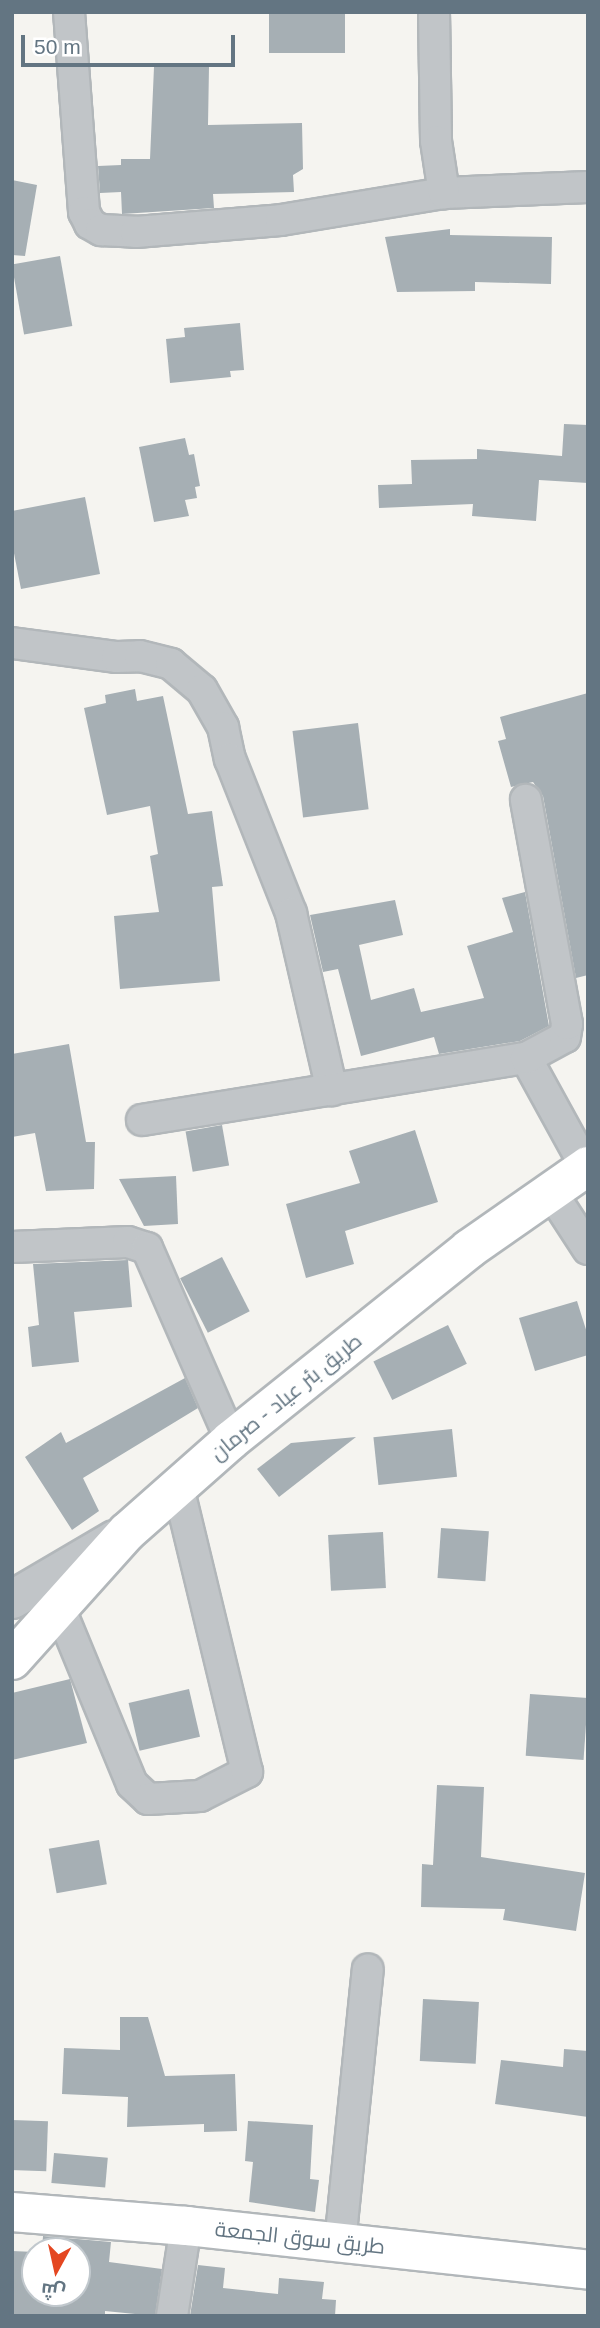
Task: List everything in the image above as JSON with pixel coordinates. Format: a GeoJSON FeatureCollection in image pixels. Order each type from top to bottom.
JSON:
{"type":"FeatureCollection","features":[{"type":"Feature","properties":{"kind":"main road","name":"طريق بئر عياد - صرمان"},"geometry":{"type":"LineString","coordinates":[[12,1660],[127,1532],[231,1440],[469,1249],[587,1166]]}},
{"type":"Feature","properties":{"kind":"main road","name":"طريق سوق الجمعة"},"geometry":{"type":"LineString","coordinates":[[12,2213],[186,2226],[588,2270]]}},
{"type":"Feature","properties":{"kind":"street"},"geometry":{"type":"LineString","coordinates":[[69,12],[84,212],[90,224],[101,230],[136,232],[281,220],[444,193],[588,187]]}},
{"type":"Feature","properties":{"kind":"street"},"geometry":{"type":"LineString","coordinates":[[434,12],[436,141],[444,193]]}},
{"type":"Feature","properties":{"kind":"street"},"geometry":{"type":"LineString","coordinates":[[12,643],[117,657],[140,656],[171,664],[202,690],[223,727],[230,759],[291,913],[332,1090]]}},
{"type":"Feature","properties":{"kind":"street"},"geometry":{"type":"LineString","coordinates":[[142,1120],[526,1058],[565,1037],[567,1024],[526,800]]}},
{"type":"Feature","properties":{"kind":"street"},"geometry":{"type":"LineString","coordinates":[[526,1058],[587,1166]]}},
{"type":"Feature","properties":{"kind":"street"},"geometry":{"type":"LineString","coordinates":[[551,1192],[588,1250]]}},
{"type":"Feature","properties":{"kind":"street"},"geometry":{"type":"LineString","coordinates":[[12,1247],[128,1242],[147,1248],[231,1440]]}},
{"type":"Feature","properties":{"kind":"street"},"geometry":{"type":"LineString","coordinates":[[59,1607],[132,1784],[148,1799],[200,1796],[247,1772],[178,1486]]}},
{"type":"Feature","properties":{"kind":"street"},"geometry":{"type":"LineString","coordinates":[[12,1599],[127,1532]]}},
{"type":"Feature","properties":{"kind":"street"},"geometry":{"type":"LineString","coordinates":[[340,2243],[368,1969]]}},
{"type":"Feature","properties":{"kind":"street"},"geometry":{"type":"LineString","coordinates":[[172,2316],[186,2226]]}},
{"type":"Feature","properties":{"kind":"building"},"geometry":{"type":"Polygon","coordinates":[[[269,12],[345,12],[345,53],[269,53],[269,12]]]}},
{"type":"Feature","properties":{"kind":"building"},"geometry":{"type":"Polygon","coordinates":[[[154,67],[209,67],[208,125],[302,123],[303,169],[293,175],[294,192],[213,194],[214,208],[122,214],[121,192],[100,193],[98,166],[121,165],[121,159],[150,159],[154,67]]]}},
{"type":"Feature","properties":{"kind":"building"},"geometry":{"type":"Polygon","coordinates":[[[12,180],[37,185],[25,256],[12,255],[12,180]]]}},
{"type":"Feature","properties":{"kind":"building"},"geometry":{"type":"Polygon","coordinates":[[[450,229],[450,235],[552,237],[551,284],[475,282],[475,291],[397,292],[385,237],[450,229]]]}},
{"type":"Feature","properties":{"kind":"building"},"geometry":{"type":"Polygon","coordinates":[[[60,256],[72,326],[24,334],[12,264],[60,256]]]}},
{"type":"Feature","properties":{"kind":"building"},"geometry":{"type":"Polygon","coordinates":[[[240,323],[244,370],[230,371],[231,377],[170,383],[166,339],[185,337],[184,328],[240,323]]]}},
{"type":"Feature","properties":{"kind":"building"},"geometry":{"type":"Polygon","coordinates":[[[564,424],[588,425],[588,483],[539,480],[536,521],[472,516],[473,504],[379,508],[378,485],[412,484],[411,460],[477,459],[477,449],[562,456],[564,424]]]}},
{"type":"Feature","properties":{"kind":"building"},"geometry":{"type":"Polygon","coordinates":[[[185,438],[189,455],[194,454],[200,486],[195,487],[197,498],[185,500],[189,516],[154,522],[139,447],[185,438]]]}},
{"type":"Feature","properties":{"kind":"building"},"geometry":{"type":"Polygon","coordinates":[[[85,497],[100,574],[21,589],[12,543],[12,511],[85,497]]]}},
{"type":"Feature","properties":{"kind":"building"},"geometry":{"type":"Polygon","coordinates":[[[135,689],[137,701],[163,696],[188,814],[212,811],[223,886],[212,887],[220,981],[120,989],[114,916],[159,912],[150,856],[158,854],[150,806],[107,815],[84,708],[106,703],[105,695],[135,689]]]}},
{"type":"Feature","properties":{"kind":"building"},"geometry":{"type":"Polygon","coordinates":[[[588,693],[588,975],[576,978],[543,796],[533,782],[511,787],[498,741],[506,739],[500,717],[588,693]]]}},
{"type":"Feature","properties":{"kind":"building"},"geometry":{"type":"Polygon","coordinates":[[[358,723],[369,809],[303,817],[292,731],[358,723]]]}},
{"type":"Feature","properties":{"kind":"building"},"geometry":{"type":"Polygon","coordinates":[[[525,892],[549,1026],[520,1041],[439,1054],[434,1037],[361,1056],[338,969],[323,972],[310,915],[395,900],[403,935],[359,945],[371,1000],[414,988],[421,1012],[484,998],[467,946],[513,932],[502,898],[525,892]]]}},
{"type":"Feature","properties":{"kind":"building"},"geometry":{"type":"Polygon","coordinates":[[[69,1044],[86,1142],[95,1142],[94,1189],[46,1191],[35,1133],[12,1137],[12,1054],[69,1044]]]}},
{"type":"Feature","properties":{"kind":"building"},"geometry":{"type":"Polygon","coordinates":[[[222,1125],[229,1165],[193,1172],[186,1131],[222,1125]]]}},
{"type":"Feature","properties":{"kind":"building"},"geometry":{"type":"Polygon","coordinates":[[[415,1130],[438,1202],[345,1231],[354,1264],[306,1278],[286,1204],[360,1183],[349,1151],[415,1130]]]}},
{"type":"Feature","properties":{"kind":"building"},"geometry":{"type":"Polygon","coordinates":[[[176,1176],[178,1224],[144,1226],[119,1179],[176,1176]]]}},
{"type":"Feature","properties":{"kind":"building"},"geometry":{"type":"Polygon","coordinates":[[[222,1257],[250,1311],[208,1333],[180,1278],[222,1257]]]}},
{"type":"Feature","properties":{"kind":"building"},"geometry":{"type":"Polygon","coordinates":[[[128,1260],[132,1307],[74,1312],[79,1362],[32,1367],[28,1327],[39,1325],[33,1264],[128,1260]]]}},
{"type":"Feature","properties":{"kind":"building"},"geometry":{"type":"Polygon","coordinates":[[[577,1301],[588,1336],[588,1355],[535,1371],[519,1318],[577,1301]]]}},
{"type":"Feature","properties":{"kind":"building"},"geometry":{"type":"Polygon","coordinates":[[[448,1325],[467,1364],[392,1400],[373,1361],[448,1325]]]}},
{"type":"Feature","properties":{"kind":"building"},"geometry":{"type":"Polygon","coordinates":[[[185,1378],[198,1408],[83,1478],[99,1511],[72,1530],[25,1457],[61,1432],[66,1443],[185,1378]]]}},
{"type":"Feature","properties":{"kind":"building"},"geometry":{"type":"Polygon","coordinates":[[[452,1429],[457,1477],[378,1485],[373,1437],[452,1429]]]}},
{"type":"Feature","properties":{"kind":"building"},"geometry":{"type":"Polygon","coordinates":[[[356,1437],[279,1497],[257,1469],[291,1443],[356,1437]]]}},
{"type":"Feature","properties":{"kind":"building"},"geometry":{"type":"Polygon","coordinates":[[[441,1528],[489,1531],[485,1581],[438,1578],[441,1528]]]}},
{"type":"Feature","properties":{"kind":"building"},"geometry":{"type":"Polygon","coordinates":[[[383,1532],[386,1588],[331,1591],[328,1535],[383,1532]]]}},
{"type":"Feature","properties":{"kind":"building"},"geometry":{"type":"Polygon","coordinates":[[[70,1679],[87,1743],[12,1760],[12,1693],[70,1679]]]}},
{"type":"Feature","properties":{"kind":"building"},"geometry":{"type":"Polygon","coordinates":[[[189,1689],[200,1737],[140,1751],[129,1703],[189,1689]]]}},
{"type":"Feature","properties":{"kind":"building"},"geometry":{"type":"Polygon","coordinates":[[[530,1694],[588,1698],[584,1760],[526,1756],[530,1694]]]}},
{"type":"Feature","properties":{"kind":"building"},"geometry":{"type":"Polygon","coordinates":[[[437,1785],[484,1787],[481,1857],[585,1873],[576,1931],[503,1920],[505,1909],[421,1907],[422,1864],[433,1865],[437,1785]]]}},
{"type":"Feature","properties":{"kind":"building"},"geometry":{"type":"Polygon","coordinates":[[[99,1840],[107,1884],[57,1893],[49,1849],[99,1840]]]}},
{"type":"Feature","properties":{"kind":"building"},"geometry":{"type":"Polygon","coordinates":[[[423,1999],[479,2002],[476,2064],[420,2061],[423,1999]]]}},
{"type":"Feature","properties":{"kind":"building"},"geometry":{"type":"Polygon","coordinates":[[[120,2017],[148,2017],[165,2076],[235,2074],[237,2131],[204,2132],[204,2124],[127,2127],[128,2097],[62,2094],[64,2048],[120,2050],[120,2017]]]}},
{"type":"Feature","properties":{"kind":"building"},"geometry":{"type":"Polygon","coordinates":[[[564,2049],[588,2051],[588,2117],[495,2104],[501,2060],[563,2067],[564,2049]]]}},
{"type":"Feature","properties":{"kind":"building"},"geometry":{"type":"Polygon","coordinates":[[[12,2120],[48,2121],[46,2171],[12,2170],[12,2120]]]}},
{"type":"Feature","properties":{"kind":"building"},"geometry":{"type":"Polygon","coordinates":[[[248,2121],[313,2125],[310,2179],[319,2180],[315,2212],[249,2202],[253,2162],[245,2161],[248,2121]]]}},
{"type":"Feature","properties":{"kind":"building"},"geometry":{"type":"Polygon","coordinates":[[[54,2153],[108,2158],[105,2188],[51,2183],[54,2153]]]}},
{"type":"Feature","properties":{"kind":"building"},"geometry":{"type":"Polygon","coordinates":[[[91,2240],[111,2242],[109,2262],[162,2269],[155,2316],[105,2311],[105,2316],[12,2315],[12,2251],[21,2251],[21,2307],[91,2307],[91,2240]]]}},
{"type":"Feature","properties":{"kind":"building"},"geometry":{"type":"Polygon","coordinates":[[[198,2265],[225,2268],[223,2288],[278,2294],[279,2278],[324,2282],[322,2299],[336,2300],[335,2316],[190,2316],[198,2265]]]}}]}
